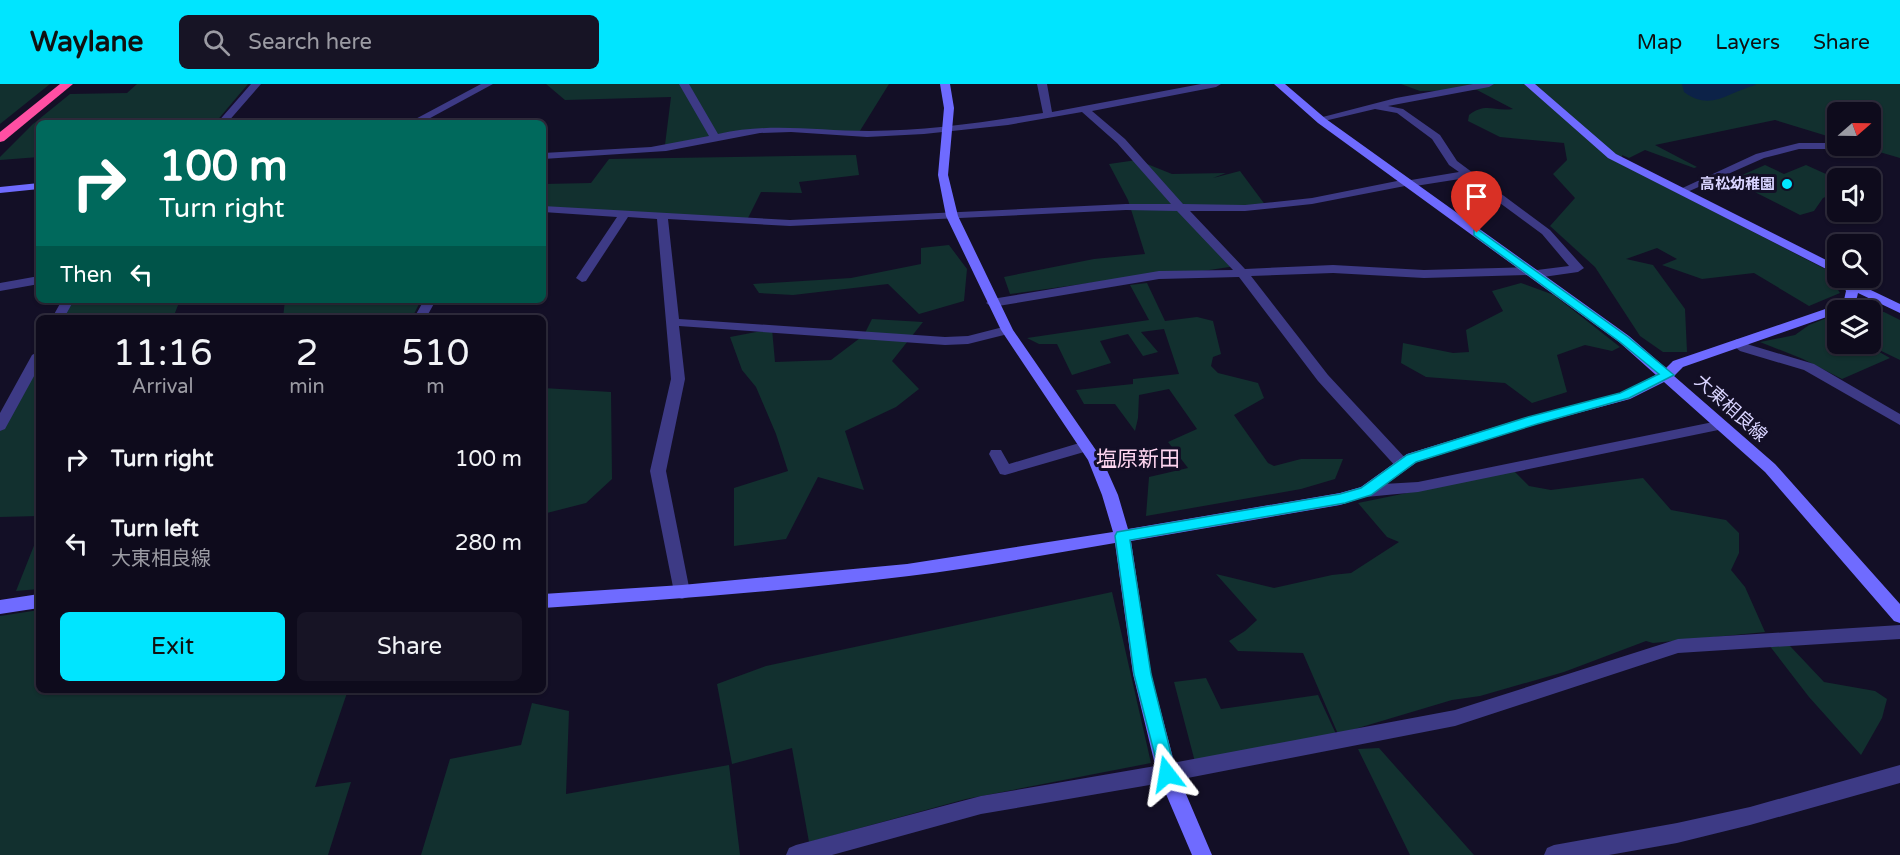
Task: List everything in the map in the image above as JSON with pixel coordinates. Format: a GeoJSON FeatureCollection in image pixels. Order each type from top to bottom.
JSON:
{"type":"FeatureCollection","features":[{"type":"Feature","properties":{"kind":"highway"},"geometry":{"type":"LineString","coordinates":[[0,138],[67,84]]}},
{"type":"Feature","properties":{"kind":"street"},"geometry":{"type":"LineString","coordinates":[[225,120],[256,84]]}},
{"type":"Feature","properties":{"kind":"street"},"geometry":{"type":"LineString","coordinates":[[419,120],[488,84]]}},
{"type":"Feature","properties":{"kind":"street"},"geometry":{"type":"LineString","coordinates":[[684,84],[714,137]]}},
{"type":"Feature","properties":{"kind":"street"},"geometry":{"type":"LineString","coordinates":[[945,84],[949,108],[943,175],[952,216],[1007,330],[1095,459],[1110,495],[1122,536],[1142,674],[1167,774],[1202,855]]}},
{"type":"Feature","properties":{"kind":"street"},"geometry":{"type":"LineString","coordinates":[[1042,84],[1048,115]]}},
{"type":"Feature","properties":{"kind":"street"},"geometry":{"type":"LineString","coordinates":[[546,156],[663,148],[760,130],[792,128],[881,134],[947,128],[1048,115],[1216,84]]}},
{"type":"Feature","properties":{"kind":"street","name":"大東相良線"},"geometry":{"type":"LineString","coordinates":[[1279,84],[1320,119],[1624,339],[1667,375],[1770,468],[1900,616]]}},
{"type":"Feature","properties":{"kind":"street"},"geometry":{"type":"LineString","coordinates":[[1320,119],[1489,84]]}},
{"type":"Feature","properties":{"kind":"street"},"geometry":{"type":"LineString","coordinates":[[1529,84],[1612,156],[1827,266]]}},
{"type":"Feature","properties":{"kind":"street"},"geometry":{"type":"LineString","coordinates":[[992,303],[1159,274],[1334,269],[1424,274],[1534,273],[1578,268],[1546,232],[1453,163],[1436,137],[1400,111],[1375,106]]}},
{"type":"Feature","properties":{"kind":"street"},"geometry":{"type":"LineString","coordinates":[[1084,109],[1121,141],[1179,208],[1242,273],[1323,378],[1403,465]]}},
{"type":"Feature","properties":{"kind":"street"},"geometry":{"type":"LineString","coordinates":[[1681,191],[1760,156],[1799,146],[1827,146]]}},
{"type":"Feature","properties":{"kind":"street"},"geometry":{"type":"LineString","coordinates":[[546,209],[790,223],[1126,207],[1245,208],[1300,202],[1469,174]]}},
{"type":"Feature","properties":{"kind":"street"},"geometry":{"type":"LineString","coordinates":[[0,190],[36,186]]}},
{"type":"Feature","properties":{"kind":"street"},"geometry":{"type":"LineString","coordinates":[[582,278],[626,213]]}},
{"type":"Feature","properties":{"kind":"street"},"geometry":{"type":"LineString","coordinates":[[662,215],[678,379],[658,471],[682,592]]}},
{"type":"Feature","properties":{"kind":"street"},"geometry":{"type":"LineString","coordinates":[[0,287],[36,281]]}},
{"type":"Feature","properties":{"kind":"street"},"geometry":{"type":"LineString","coordinates":[[1366,491],[1412,458],[1522,424],[1625,396],[1667,375],[1678,363],[1840,308],[1850,301],[1852,291],[1850,288]]}},
{"type":"Feature","properties":{"kind":"street"},"geometry":{"type":"LineString","coordinates":[[1860,288],[1899,308]]}},
{"type":"Feature","properties":{"kind":"street"},"geometry":{"type":"LineString","coordinates":[[672,322],[945,341],[968,340],[1007,330]]}},
{"type":"Feature","properties":{"kind":"street"},"geometry":{"type":"LineString","coordinates":[[1737,343],[1745,348],[1809,367],[1900,420]]}},
{"type":"Feature","properties":{"kind":"street"},"geometry":{"type":"LineString","coordinates":[[0,426],[36,360]]}},
{"type":"Feature","properties":{"kind":"street"},"geometry":{"type":"LineString","coordinates":[[546,601],[682,592],[907,570],[1340,499],[1366,491],[1418,487],[1723,425]]}},
{"type":"Feature","properties":{"kind":"street"},"geometry":{"type":"LineString","coordinates":[[996,454],[1005,470],[1086,446]]}},
{"type":"Feature","properties":{"kind":"street"},"geometry":{"type":"LineString","coordinates":[[0,607],[36,601]]}},
{"type":"Feature","properties":{"kind":"street"},"geometry":{"type":"LineString","coordinates":[[796,855],[981,805],[1167,774],[1455,718],[1678,646],[1900,632]]}},
{"type":"Feature","properties":{"kind":"street"},"geometry":{"type":"LineString","coordinates":[[1554,855],[1577,853],[1750,816],[1900,774]]}},
{"type":"Feature","properties":{"kind":"green space"},"geometry":{"type":"Polygon","coordinates":[[[0,84],[50,84],[0,124],[0,84]]]}},
{"type":"Feature","properties":{"kind":"green space"},"geometry":{"type":"Polygon","coordinates":[[[137,84],[248,84],[218,120],[38,120],[70,94],[127,93],[137,84]]]}},
{"type":"Feature","properties":{"kind":"green space"},"geometry":{"type":"Polygon","coordinates":[[[546,84],[889,84],[858,134],[781,129],[665,145],[671,97],[565,100],[546,84]]]}},
{"type":"Feature","properties":{"kind":"green space"},"geometry":{"type":"Polygon","coordinates":[[[1401,84],[1900,84],[1900,158],[1881,152],[1881,102],[1827,102],[1827,136],[1775,120],[1655,145],[1697,167],[1694,168],[1645,150],[1629,158],[1622,155],[1623,165],[1825,269],[1827,288],[1837,288],[1840,293],[1809,306],[1754,273],[1702,279],[1662,265],[1677,259],[1657,248],[1626,259],[1653,265],[1685,309],[1687,352],[1663,352],[1640,336],[1595,267],[1550,226],[1575,198],[1553,174],[1567,160],[1564,143],[1500,137],[1468,121],[1469,115],[1480,109],[1513,109],[1477,90],[1420,91],[1401,84]]]}},
{"type":"Feature","properties":{"kind":"green space"},"geometry":{"type":"Polygon","coordinates":[[[36,122],[36,157],[0,160],[0,157],[36,122]]]}},
{"type":"Feature","properties":{"kind":"green space"},"geometry":{"type":"Polygon","coordinates":[[[856,155],[859,175],[799,182],[802,193],[761,192],[747,220],[546,207],[546,184],[591,183],[609,159],[856,155]]]}},
{"type":"Feature","properties":{"kind":"green space"},"geometry":{"type":"Polygon","coordinates":[[[1137,160],[1172,174],[1226,173],[1213,178],[1240,171],[1266,206],[1181,208],[1236,266],[1010,294],[1004,277],[1094,259],[1145,254],[1128,200],[1109,164],[1137,160]]]}},
{"type":"Feature","properties":{"kind":"green space"},"geometry":{"type":"Polygon","coordinates":[[[1765,165],[1784,174],[1806,165],[1827,174],[1827,196],[1823,198],[1814,211],[1800,215],[1731,180],[1765,165]]]}},
{"type":"Feature","properties":{"kind":"green space"},"geometry":{"type":"Polygon","coordinates":[[[949,245],[967,269],[964,301],[919,314],[888,284],[793,295],[759,293],[753,284],[851,278],[921,264],[921,248],[949,245]]]}},
{"type":"Feature","properties":{"kind":"green space"},"geometry":{"type":"Polygon","coordinates":[[[1147,283],[1165,321],[1197,317],[1213,321],[1221,354],[1213,357],[1211,366],[1218,373],[1258,383],[1264,398],[1234,415],[1268,463],[1274,466],[1301,459],[1343,459],[1335,479],[1301,489],[1146,516],[1149,477],[1188,468],[1168,442],[1197,429],[1169,389],[1139,395],[1135,431],[1115,404],[1084,404],[1076,390],[1133,384],[1133,379],[1179,374],[1164,329],[1141,332],[1158,352],[1143,356],[1128,334],[1100,341],[1111,363],[1072,375],[1057,344],[1039,344],[1027,338],[1149,320],[1130,285],[1147,283]]]}},
{"type":"Feature","properties":{"kind":"green space"},"geometry":{"type":"Polygon","coordinates":[[[1521,283],[1554,295],[1620,347],[1612,351],[1585,345],[1557,355],[1567,392],[1532,403],[1505,383],[1426,377],[1401,363],[1403,343],[1453,353],[1469,352],[1466,330],[1503,311],[1492,291],[1521,283]]]}},
{"type":"Feature","properties":{"kind":"green space"},"geometry":{"type":"Polygon","coordinates":[[[71,303],[179,303],[174,315],[64,315],[71,303]]]}},
{"type":"Feature","properties":{"kind":"green space"},"geometry":{"type":"Polygon","coordinates":[[[285,303],[420,303],[414,315],[283,315],[285,303]]]}},
{"type":"Feature","properties":{"kind":"green space"},"geometry":{"type":"Polygon","coordinates":[[[1881,312],[1900,320],[1900,360],[1881,351],[1881,312]]]}},
{"type":"Feature","properties":{"kind":"green space"},"geometry":{"type":"Polygon","coordinates":[[[1827,318],[1827,354],[1881,353],[1890,358],[1842,379],[1803,359],[1760,342],[1795,335],[1809,325],[1827,318]]]}},
{"type":"Feature","properties":{"kind":"green space"},"geometry":{"type":"Polygon","coordinates":[[[872,319],[923,322],[892,361],[919,389],[896,407],[845,431],[864,490],[818,477],[786,539],[734,546],[734,488],[788,471],[776,434],[756,387],[742,370],[730,337],[772,329],[775,362],[831,360],[864,335],[872,319]]]}},
{"type":"Feature","properties":{"kind":"green space"},"geometry":{"type":"Polygon","coordinates":[[[36,362],[36,516],[0,517],[0,424],[36,362]]]}},
{"type":"Feature","properties":{"kind":"green space"},"geometry":{"type":"Polygon","coordinates":[[[546,388],[611,392],[612,479],[586,503],[546,513],[546,388]]]}},
{"type":"Feature","properties":{"kind":"green space"},"geometry":{"type":"Polygon","coordinates":[[[1514,471],[1529,486],[1551,490],[1643,478],[1671,510],[1726,520],[1739,533],[1739,553],[1731,570],[1745,587],[1765,632],[1653,643],[1646,641],[1564,672],[1480,696],[1452,700],[1338,734],[1303,653],[1238,651],[1229,641],[1257,620],[1216,574],[1274,588],[1351,573],[1399,542],[1387,537],[1358,503],[1514,471]]]}},
{"type":"Feature","properties":{"kind":"green space"},"geometry":{"type":"Polygon","coordinates":[[[36,541],[36,589],[16,591],[36,541]]]}},
{"type":"Feature","properties":{"kind":"green space"},"geometry":{"type":"Polygon","coordinates":[[[1112,592],[1151,763],[966,799],[809,842],[792,748],[732,764],[717,684],[766,666],[1112,592]]]}},
{"type":"Feature","properties":{"kind":"green space"},"geometry":{"type":"Polygon","coordinates":[[[36,610],[36,693],[347,693],[315,787],[351,782],[328,855],[0,855],[0,616],[36,610]]]}},
{"type":"Feature","properties":{"kind":"green space"},"geometry":{"type":"Polygon","coordinates":[[[1769,645],[1790,646],[1824,682],[1875,691],[1887,699],[1882,718],[1861,755],[1809,697],[1769,645]]]}},
{"type":"Feature","properties":{"kind":"green space"},"geometry":{"type":"Polygon","coordinates":[[[1206,678],[1221,709],[1318,695],[1336,734],[1195,762],[1174,682],[1206,678]]]}},
{"type":"Feature","properties":{"kind":"green space"},"geometry":{"type":"Polygon","coordinates":[[[532,703],[569,711],[566,794],[729,765],[740,855],[421,855],[450,759],[521,745],[532,703]]]}},
{"type":"Feature","properties":{"kind":"green space"},"geometry":{"type":"Polygon","coordinates":[[[1379,748],[1474,855],[1410,855],[1358,749],[1379,748]]]}},
{"type":"Feature","properties":{"kind":"water"},"geometry":{"type":"Polygon","coordinates":[[[1682,84],[1756,85],[1720,99],[1703,100],[1684,92],[1682,84]]]}},
{"type":"Feature","properties":{"kind":"place","name":"高松幼稚園"},"geometry":{"type":"Point","coordinates":[1787,184]}},
{"type":"Feature","properties":{"kind":"district","name":"塩原新田"},"geometry":{"type":"Point","coordinates":[1138,459]}},
{"type":"Feature","properties":{"kind":"route"},"geometry":{"type":"LineString","coordinates":[[1167,774],[1142,674],[1122,536],[1340,499],[1366,491],[1412,458],[1533,420],[1625,396],[1667,375],[1624,339],[1477,233]]}}]}
